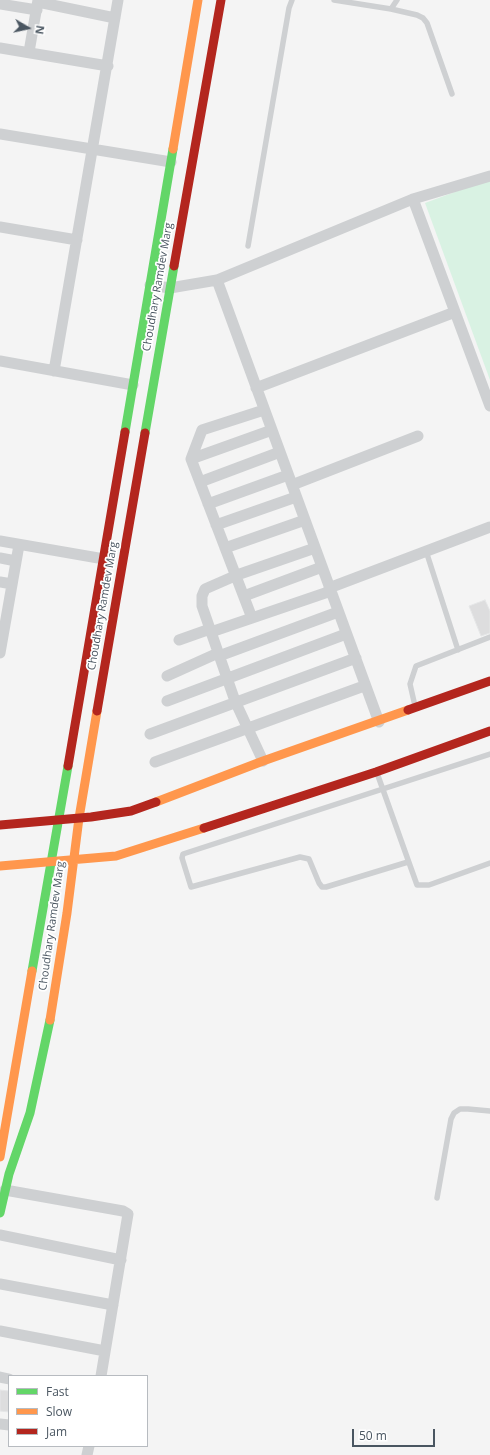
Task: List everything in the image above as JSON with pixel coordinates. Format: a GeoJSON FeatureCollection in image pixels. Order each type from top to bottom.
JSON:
{"type":"FeatureCollection","features":[{"type":"Feature","properties":{"kind":"street"},"geometry":{"type":"LineString","coordinates":[[54,371],[108,66],[118,0]]}},
{"type":"Feature","properties":{"kind":"street"},"geometry":{"type":"LineString","coordinates":[[0,1157],[104,559],[198,0]]}},
{"type":"Feature","properties":{"kind":"street","name":"Choudhary Ramdev Marg"},"geometry":{"type":"LineString","coordinates":[[0,1213],[4,1190],[30,1113],[44,1051],[65,928],[79,818],[221,0]]}},
{"type":"Feature","properties":{"kind":"street"},"geometry":{"type":"LineString","coordinates":[[0,4],[38,4],[115,18]]}},
{"type":"Feature","properties":{"kind":"street"},"geometry":{"type":"LineString","coordinates":[[29,52],[38,4]]}},
{"type":"Feature","properties":{"kind":"street"},"geometry":{"type":"LineString","coordinates":[[0,48],[108,66]]}},
{"type":"Feature","properties":{"kind":"street"},"geometry":{"type":"LineString","coordinates":[[0,134],[171,162]]}},
{"type":"Feature","properties":{"kind":"street"},"geometry":{"type":"LineString","coordinates":[[150,285],[170,288],[217,280],[413,199],[490,176]]}},
{"type":"Feature","properties":{"kind":"street"},"geometry":{"type":"LineString","coordinates":[[413,199],[490,406]]}},
{"type":"Feature","properties":{"kind":"street"},"geometry":{"type":"LineString","coordinates":[[0,227],[77,240]]}},
{"type":"Feature","properties":{"kind":"street"},"geometry":{"type":"LineString","coordinates":[[217,280],[356,658],[364,686],[378,722]]}},
{"type":"Feature","properties":{"kind":"street"},"geometry":{"type":"LineString","coordinates":[[256,388],[455,312]]}},
{"type":"Feature","properties":{"kind":"street"},"geometry":{"type":"LineString","coordinates":[[0,362],[133,385]]}},
{"type":"Feature","properties":{"kind":"street"},"geometry":{"type":"LineString","coordinates":[[252,618],[237,575],[225,548],[191,459],[202,430],[264,410]]}},
{"type":"Feature","properties":{"kind":"street"},"geometry":{"type":"LineString","coordinates":[[191,459],[272,430]]}},
{"type":"Feature","properties":{"kind":"street"},"geometry":{"type":"LineString","coordinates":[[208,504],[290,480],[418,436]]}},
{"type":"Feature","properties":{"kind":"street"},"geometry":{"type":"LineString","coordinates":[[200,482],[280,452]]}},
{"type":"Feature","properties":{"kind":"street"},"geometry":{"type":"LineString","coordinates":[[216,525],[296,498]]}},
{"type":"Feature","properties":{"kind":"street"},"geometry":{"type":"LineString","coordinates":[[225,548],[305,520]]}},
{"type":"Feature","properties":{"kind":"street"},"geometry":{"type":"LineString","coordinates":[[179,640],[252,618],[330,590],[490,527]]}},
{"type":"Feature","properties":{"kind":"street"},"geometry":{"type":"LineString","coordinates":[[0,542],[104,559]]}},
{"type":"Feature","properties":{"kind":"street"},"geometry":{"type":"LineString","coordinates":[[0,653],[4,607],[12,584],[20,545]]}},
{"type":"Feature","properties":{"kind":"street"},"geometry":{"type":"LineString","coordinates":[[263,761],[235,701],[202,606],[202,596],[205,589],[237,575],[315,548]]}},
{"type":"Feature","properties":{"kind":"street"},"geometry":{"type":"LineString","coordinates":[[0,558],[16,561]]}},
{"type":"Feature","properties":{"kind":"street"},"geometry":{"type":"LineString","coordinates":[[244,596],[322,567]]}},
{"type":"Feature","properties":{"kind":"street"},"geometry":{"type":"LineString","coordinates":[[0,582],[12,584]]}},
{"type":"Feature","properties":{"kind":"street"},"geometry":{"type":"LineString","coordinates":[[167,676],[219,655],[338,612]]}},
{"type":"Feature","properties":{"kind":"street"},"geometry":{"type":"LineString","coordinates":[[167,701],[346,634]]}},
{"type":"Feature","properties":{"kind":"street"},"geometry":{"type":"LineString","coordinates":[[150,734],[235,701],[356,658]]}},
{"type":"Feature","properties":{"kind":"street"},"geometry":{"type":"LineString","coordinates":[[0,825],[79,818],[131,811],[186,792],[263,761],[378,722],[490,681]]}},
{"type":"Feature","properties":{"kind":"street"},"geometry":{"type":"LineString","coordinates":[[155,762],[364,686]]}},
{"type":"Feature","properties":{"kind":"street"},"geometry":{"type":"LineString","coordinates":[[0,866],[116,856],[376,772],[490,731]]}},
{"type":"Feature","properties":{"kind":"street"},"geometry":{"type":"LineString","coordinates":[[4,1190],[124,1210],[129,1216],[101,1375]]}},
{"type":"Feature","properties":{"kind":"street"},"geometry":{"type":"LineString","coordinates":[[0,1235],[121,1260]]}},
{"type":"Feature","properties":{"kind":"street"},"geometry":{"type":"LineString","coordinates":[[0,1284],[113,1305]]}},
{"type":"Feature","properties":{"kind":"street"},"geometry":{"type":"LineString","coordinates":[[0,1331],[105,1351]]}},
{"type":"Feature","properties":{"kind":"lane"},"geometry":{"type":"LineString","coordinates":[[248,246],[289,8],[292,0]]}},
{"type":"Feature","properties":{"kind":"lane"},"geometry":{"type":"LineString","coordinates":[[334,0],[391,9],[417,15],[423,18],[427,23],[452,94]]}},
{"type":"Feature","properties":{"kind":"lane"},"geometry":{"type":"LineString","coordinates":[[391,9],[397,0]]}},
{"type":"Feature","properties":{"kind":"lane"},"geometry":{"type":"LineString","coordinates":[[426,551],[458,650]]}},
{"type":"Feature","properties":{"kind":"lane"},"geometry":{"type":"LineString","coordinates":[[415,708],[410,684],[416,666],[490,637]]}},
{"type":"Feature","properties":{"kind":"lane"},"geometry":{"type":"LineString","coordinates":[[408,862],[326,888],[320,886],[309,859],[303,856],[193,887],[189,886],[182,860],[183,854],[490,754]]}},
{"type":"Feature","properties":{"kind":"lane"},"geometry":{"type":"LineString","coordinates":[[376,772],[416,883],[423,886],[490,863]]}},
{"type":"Feature","properties":{"kind":"lane"},"geometry":{"type":"LineString","coordinates":[[437,1198],[451,1119],[454,1113],[460,1109],[468,1108],[490,1111]]}},
{"type":"Feature","properties":{"kind":"green space"},"geometry":{"type":"Polygon","coordinates":[[[490,179],[490,380],[425,203],[490,179]]]}},
{"type":"Feature","properties":{"kind":"building"},"geometry":{"type":"Polygon","coordinates":[[[485,600],[490,611],[490,633],[481,636],[469,606],[485,600]]]}},
{"type":"Feature","properties":{"kind":"building"},"geometry":{"type":"Polygon","coordinates":[[[0,1390],[8,1391],[8,1412],[0,1411],[0,1390]]]}},
{"type":"Feature","properties":{"kind":"traffic: fast"},"geometry":{"type":"LineString","coordinates":[[125,432],[173,149]]}},
{"type":"Feature","properties":{"kind":"traffic: fast"},"geometry":{"type":"LineString","coordinates":[[145,433],[174,266]]}},
{"type":"Feature","properties":{"kind":"traffic: fast"},"geometry":{"type":"LineString","coordinates":[[32,971],[68,766]]}},
{"type":"Feature","properties":{"kind":"traffic: fast"},"geometry":{"type":"LineString","coordinates":[[0,1213],[9,1174],[30,1113],[50,1020]]}},
{"type":"Feature","properties":{"kind":"traffic: slow"},"geometry":{"type":"LineString","coordinates":[[173,149],[198,0]]}},
{"type":"Feature","properties":{"kind":"traffic: slow"},"geometry":{"type":"LineString","coordinates":[[156,802],[263,761],[408,710]]}},
{"type":"Feature","properties":{"kind":"traffic: slow"},"geometry":{"type":"LineString","coordinates":[[50,1020],[67,913],[79,818],[97,711]]}},
{"type":"Feature","properties":{"kind":"traffic: slow"},"geometry":{"type":"LineString","coordinates":[[0,866],[116,856],[204,828]]}},
{"type":"Feature","properties":{"kind":"traffic: slow"},"geometry":{"type":"LineString","coordinates":[[0,1157],[32,971]]}},
{"type":"Feature","properties":{"kind":"traffic: jam"},"geometry":{"type":"LineString","coordinates":[[174,266],[221,0]]}},
{"type":"Feature","properties":{"kind":"traffic: jam"},"geometry":{"type":"LineString","coordinates":[[68,766],[125,432]]}},
{"type":"Feature","properties":{"kind":"traffic: jam"},"geometry":{"type":"LineString","coordinates":[[97,711],[145,433]]}},
{"type":"Feature","properties":{"kind":"traffic: jam"},"geometry":{"type":"LineString","coordinates":[[408,710],[490,681]]}},
{"type":"Feature","properties":{"kind":"traffic: jam"},"geometry":{"type":"LineString","coordinates":[[204,828],[376,772],[490,731]]}},
{"type":"Feature","properties":{"kind":"traffic: jam"},"geometry":{"type":"LineString","coordinates":[[0,825],[91,817],[131,811],[156,802]]}}]}
